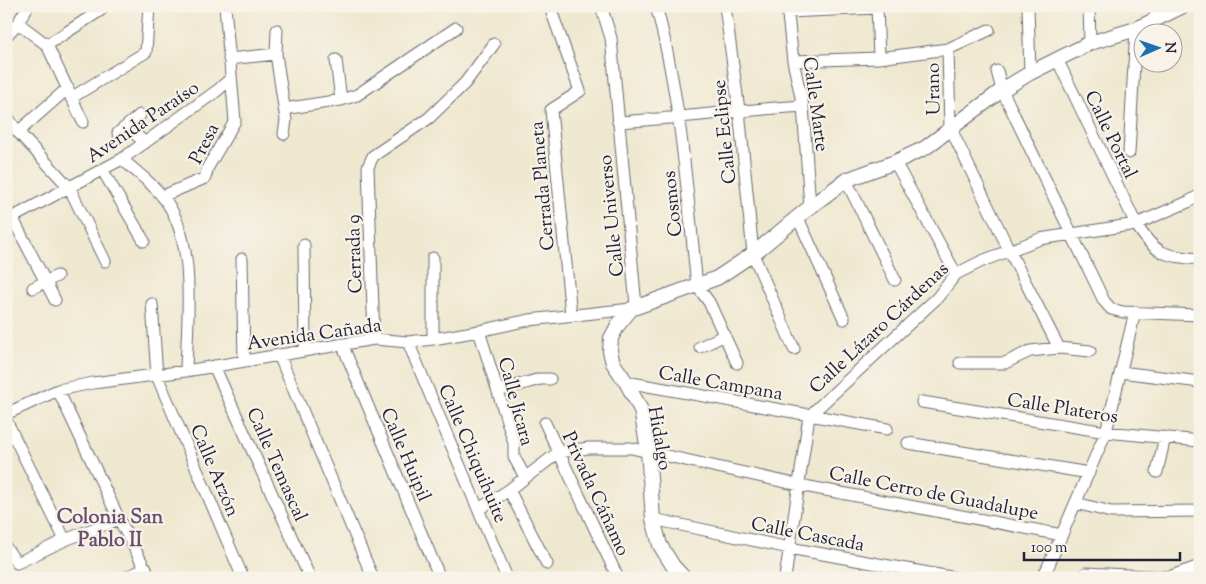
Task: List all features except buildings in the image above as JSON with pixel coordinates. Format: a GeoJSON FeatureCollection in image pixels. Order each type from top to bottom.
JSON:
{"type":"FeatureCollection","features":[{"type":"Feature","properties":{"kind":"street"},"geometry":{"type":"LineString","coordinates":[[6,36],[18,23],[28,6]]}},
{"type":"Feature","properties":{"kind":"street"},"geometry":{"type":"LineString","coordinates":[[46,45],[101,10],[100,6]]}},
{"type":"Feature","properties":{"kind":"street"},"geometry":{"type":"LineString","coordinates":[[18,132],[69,93],[146,52],[149,6]]}},
{"type":"Feature","properties":{"kind":"street"},"geometry":{"type":"LineString","coordinates":[[224,6],[230,79]]}},
{"type":"Feature","properties":{"kind":"street","name":"Calle Universo"},"geometry":{"type":"LineString","coordinates":[[601,6],[611,38],[634,307]]}},
{"type":"Feature","properties":{"kind":"street","name":"Cosmos"},"geometry":{"type":"LineString","coordinates":[[656,6],[679,118],[697,286]]}},
{"type":"Feature","properties":{"kind":"street","name":"Calle Eclipse"},"geometry":{"type":"LineString","coordinates":[[725,6],[739,110],[754,254],[794,349]]}},
{"type":"Feature","properties":{"kind":"street"},"geometry":{"type":"LineString","coordinates":[[1028,6],[1030,73]]}},
{"type":"Feature","properties":{"kind":"street"},"geometry":{"type":"LineString","coordinates":[[1089,6],[1090,43]]}},
{"type":"Feature","properties":{"kind":"street"},"geometry":{"type":"LineString","coordinates":[[1144,22],[1156,12],[1183,6]]}},
{"type":"Feature","properties":{"kind":"street"},"geometry":{"type":"LineString","coordinates":[[788,9],[877,7],[879,58]]}},
{"type":"Feature","properties":{"kind":"street","name":"Calle Marte"},"geometry":{"type":"LineString","coordinates":[[788,9],[793,61],[803,106],[810,206]]}},
{"type":"Feature","properties":{"kind":"street","name":"Cerrada Planeta"},"geometry":{"type":"LineString","coordinates":[[552,13],[580,91],[552,110],[571,315]]}},
{"type":"Feature","properties":{"kind":"street"},"geometry":{"type":"LineString","coordinates":[[18,23],[46,45],[84,122]]}},
{"type":"Feature","properties":{"kind":"street"},"geometry":{"type":"LineString","coordinates":[[284,109],[341,100],[358,95],[456,28]]}},
{"type":"Feature","properties":{"kind":"street"},"geometry":{"type":"LineString","coordinates":[[277,30],[276,54],[286,120],[284,134]]}},
{"type":"Feature","properties":{"kind":"street"},"geometry":{"type":"LineString","coordinates":[[793,61],[879,58],[948,49],[989,30]]}},
{"type":"Feature","properties":{"kind":"street"},"geometry":{"type":"LineString","coordinates":[[634,307],[717,278],[754,254],[810,206],[846,180],[895,162],[925,148],[950,127],[1002,90],[1030,73],[1090,43],[1134,30]]}},
{"type":"Feature","properties":{"kind":"street","name":"Cerrada 9"},"geometry":{"type":"LineString","coordinates":[[374,339],[368,168],[373,156],[429,118],[465,83],[494,44]]}},
{"type":"Feature","properties":{"kind":"street","name":"Urano"},"geometry":{"type":"LineString","coordinates":[[948,49],[950,127]]}},
{"type":"Feature","properties":{"kind":"street"},"geometry":{"type":"LineString","coordinates":[[229,59],[276,54]]}},
{"type":"Feature","properties":{"kind":"street","name":"Calle Portal"},"geometry":{"type":"LineString","coordinates":[[1057,59],[1136,224],[1146,240],[1157,250],[1172,256],[1200,258]]}},
{"type":"Feature","properties":{"kind":"street"},"geometry":{"type":"LineString","coordinates":[[336,60],[341,100]]}},
{"type":"Feature","properties":{"kind":"street"},"geometry":{"type":"LineString","coordinates":[[1129,153],[1134,64]]}},
{"type":"Feature","properties":{"kind":"street"},"geometry":{"type":"LineString","coordinates":[[997,71],[1002,90],[1104,301],[1111,309],[1124,312],[1200,315]]}},
{"type":"Feature","properties":{"kind":"street","name":"Avenida Paraíso"},"geometry":{"type":"LineString","coordinates":[[8,217],[103,171],[145,143],[218,90],[230,79]]}},
{"type":"Feature","properties":{"kind":"street","name":"Presa"},"geometry":{"type":"LineString","coordinates":[[163,196],[205,178],[208,167],[234,121],[230,79]]}},
{"type":"Feature","properties":{"kind":"street"},"geometry":{"type":"LineString","coordinates":[[618,122],[679,118],[739,110],[803,106]]}},
{"type":"Feature","properties":{"kind":"street"},"geometry":{"type":"LineString","coordinates":[[140,115],[122,130],[145,143]]}},
{"type":"Feature","properties":{"kind":"street"},"geometry":{"type":"LineString","coordinates":[[6,120],[8,118],[18,132],[69,187],[105,261]]}},
{"type":"Feature","properties":{"kind":"street"},"geometry":{"type":"LineString","coordinates":[[950,127],[1059,348]]}},
{"type":"Feature","properties":{"kind":"street"},"geometry":{"type":"LineString","coordinates":[[122,159],[163,196],[180,224],[186,247],[188,293],[186,371]]}},
{"type":"Feature","properties":{"kind":"street"},"geometry":{"type":"LineString","coordinates":[[895,162],[956,274]]}},
{"type":"Feature","properties":{"kind":"street"},"geometry":{"type":"LineString","coordinates":[[103,171],[144,241]]}},
{"type":"Feature","properties":{"kind":"street"},"geometry":{"type":"LineString","coordinates":[[846,180],[895,280]]}},
{"type":"Feature","properties":{"kind":"street","name":"Calle Lázaro Cárdenas"},"geometry":{"type":"LineString","coordinates":[[809,416],[937,298],[956,274],[982,261],[1040,238],[1136,224],[1188,202],[1200,194]]}},
{"type":"Feature","properties":{"kind":"street"},"geometry":{"type":"LineString","coordinates":[[8,217],[55,300]]}},
{"type":"Feature","properties":{"kind":"street"},"geometry":{"type":"LineString","coordinates":[[798,218],[844,319]]}},
{"type":"Feature","properties":{"kind":"street"},"geometry":{"type":"LineString","coordinates":[[304,245],[305,350]]}},
{"type":"Feature","properties":{"kind":"street"},"geometry":{"type":"LineString","coordinates":[[433,258],[433,339]]}},
{"type":"Feature","properties":{"kind":"street"},"geometry":{"type":"LineString","coordinates":[[242,259],[244,360]]}},
{"type":"Feature","properties":{"kind":"street"},"geometry":{"type":"LineString","coordinates":[[33,288],[57,276]]}},
{"type":"Feature","properties":{"kind":"street"},"geometry":{"type":"LineString","coordinates":[[697,286],[709,302],[737,363]]}},
{"type":"Feature","properties":{"kind":"street","name":"Calle Arzón"},"geometry":{"type":"LineString","coordinates":[[152,304],[157,376],[243,578]]}},
{"type":"Feature","properties":{"kind":"street","name":"Avenida Cañada"},"geometry":{"type":"LineString","coordinates":[[6,414],[58,390],[93,383],[157,376],[374,339],[408,342],[433,339],[479,332],[529,320],[634,307]]}},
{"type":"Feature","properties":{"kind":"street","name":"Hidalgo"},"geometry":{"type":"LineString","coordinates":[[634,307],[618,325],[612,338],[610,351],[612,363],[626,382],[641,410],[648,450],[653,520],[660,545],[673,566],[684,578]]}},
{"type":"Feature","properties":{"kind":"street"},"geometry":{"type":"LineString","coordinates":[[1042,578],[1106,432],[1135,312]]}},
{"type":"Feature","properties":{"kind":"street","name":"Calle Jícara"},"geometry":{"type":"LineString","coordinates":[[479,332],[514,442],[514,457],[525,478]]}},
{"type":"Feature","properties":{"kind":"street"},"geometry":{"type":"LineString","coordinates":[[700,347],[725,335]]}},
{"type":"Feature","properties":{"kind":"street","name":"Calle Chiquihuite"},"geometry":{"type":"LineString","coordinates":[[408,342],[507,578]]}},
{"type":"Feature","properties":{"kind":"street","name":"Calle Huipil"},"geometry":{"type":"LineString","coordinates":[[342,344],[440,578]]}},
{"type":"Feature","properties":{"kind":"street"},"geometry":{"type":"LineString","coordinates":[[960,363],[1005,363],[1030,351],[1059,348],[1090,351]]}},
{"type":"Feature","properties":{"kind":"street"},"geometry":{"type":"LineString","coordinates":[[279,355],[373,578]]}},
{"type":"Feature","properties":{"kind":"street","name":"Calle Temascal"},"geometry":{"type":"LineString","coordinates":[[214,366],[310,578]]}},
{"type":"Feature","properties":{"kind":"street"},"geometry":{"type":"LineString","coordinates":[[1121,372],[1200,382]]}},
{"type":"Feature","properties":{"kind":"street"},"geometry":{"type":"LineString","coordinates":[[498,391],[540,379],[550,379]]}},
{"type":"Feature","properties":{"kind":"street","name":"Calle Campana"},"geometry":{"type":"LineString","coordinates":[[626,382],[887,429]]}},
{"type":"Feature","properties":{"kind":"street"},"geometry":{"type":"LineString","coordinates":[[58,390],[148,573],[125,578]]}},
{"type":"Feature","properties":{"kind":"street","name":"Calle Plateros"},"geometry":{"type":"LineString","coordinates":[[922,402],[1106,432],[1200,441]]}},
{"type":"Feature","properties":{"kind":"street"},"geometry":{"type":"LineString","coordinates":[[785,578],[809,416]]}},
{"type":"Feature","properties":{"kind":"street"},"geometry":{"type":"LineString","coordinates":[[6,420],[65,540]]}},
{"type":"Feature","properties":{"kind":"street","name":"Privada Cáñamo"},"geometry":{"type":"LineString","coordinates":[[545,423],[618,578]]}},
{"type":"Feature","properties":{"kind":"street"},"geometry":{"type":"LineString","coordinates":[[1157,472],[1165,437]]}},
{"type":"Feature","properties":{"kind":"street"},"geometry":{"type":"LineString","coordinates":[[908,443],[1089,473]]}},
{"type":"Feature","properties":{"kind":"street","name":"Calle Cerro de Guadalupe"},"geometry":{"type":"LineString","coordinates":[[559,452],[589,448],[648,450],[798,485],[1062,535]]}},
{"type":"Feature","properties":{"kind":"street"},"geometry":{"type":"LineString","coordinates":[[479,509],[509,490],[559,452]]}},
{"type":"Feature","properties":{"kind":"street"},"geometry":{"type":"LineString","coordinates":[[509,490],[547,564]]}},
{"type":"Feature","properties":{"kind":"street"},"geometry":{"type":"LineString","coordinates":[[1076,503],[1111,512],[1200,511]]}},
{"type":"Feature","properties":{"kind":"street"},"geometry":{"type":"LineString","coordinates":[[6,548],[17,563],[65,540],[120,519]]}},
{"type":"Feature","properties":{"kind":"street","name":"Calle Cascada"},"geometry":{"type":"LineString","coordinates":[[653,520],[789,548],[956,578]]}},
{"type":"Feature","properties":{"kind":"street"},"geometry":{"type":"LineString","coordinates":[[1086,575],[1169,577],[1200,566]]}},
{"type":"Feature","properties":{"kind":"district","name":"Colonia San Pablo II"},"geometry":{"type":"Point","coordinates":[110,528]}}]}
